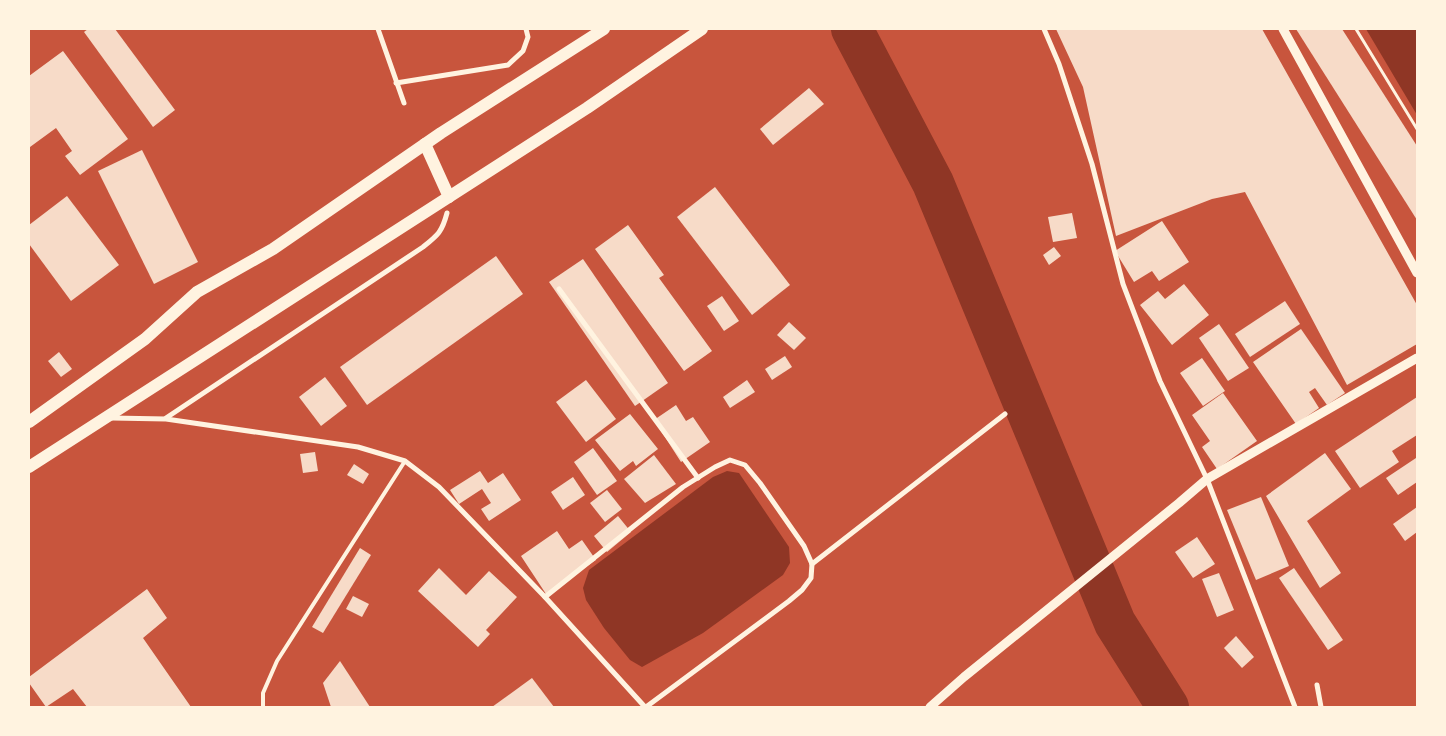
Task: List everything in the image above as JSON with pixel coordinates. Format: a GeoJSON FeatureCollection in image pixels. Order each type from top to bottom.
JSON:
{"type":"FeatureCollection","features":[{"type":"Feature","properties":{"kind":"main road"},"geometry":{"type":"LineString","coordinates":[[29,422],[145,339],[197,292],[273,249],[425,144],[604,29]]}},
{"type":"Feature","properties":{"kind":"main road"},"geometry":{"type":"LineString","coordinates":[[29,467],[587,108],[702,29]]}},
{"type":"Feature","properties":{"kind":"main road"},"geometry":{"type":"LineString","coordinates":[[425,144],[449,197]]}},
{"type":"Feature","properties":{"kind":"street"},"geometry":{"type":"LineString","coordinates":[[378,29],[404,103]]}},
{"type":"Feature","properties":{"kind":"street"},"geometry":{"type":"LineString","coordinates":[[396,83],[508,65],[523,51],[528,37],[526,29]]}},
{"type":"Feature","properties":{"kind":"street"},"geometry":{"type":"LineString","coordinates":[[1044,29],[1059,64],[1092,164],[1123,284],[1160,381],[1206,479],[1295,707]]}},
{"type":"Feature","properties":{"kind":"street"},"geometry":{"type":"LineString","coordinates":[[1283,29],[1417,273]]}},
{"type":"Feature","properties":{"kind":"street"},"geometry":{"type":"LineString","coordinates":[[166,419],[423,247],[443,227],[447,213]]}},
{"type":"Feature","properties":{"kind":"street"},"geometry":{"type":"LineString","coordinates":[[559,289],[698,478]]}},
{"type":"Feature","properties":{"kind":"street"},"geometry":{"type":"LineString","coordinates":[[930,707],[1206,479],[1417,358]]}},
{"type":"Feature","properties":{"kind":"street"},"geometry":{"type":"LineString","coordinates":[[812,564],[1005,414]]}},
{"type":"Feature","properties":{"kind":"street"},"geometry":{"type":"LineString","coordinates":[[106,418],[166,419],[358,447],[405,461],[439,486],[646,707],[802,590],[811,578],[812,564],[804,546],[760,483],[745,465],[730,460],[683,487],[545,597]]}},
{"type":"Feature","properties":{"kind":"street"},"geometry":{"type":"LineString","coordinates":[[1317,685],[1321,707]]}},
{"type":"Feature","properties":{"kind":"lane"},"geometry":{"type":"LineString","coordinates":[[263,707],[263,693],[277,661],[405,461]]}},
{"type":"Feature","properties":{"kind":"path"},"geometry":{"type":"LineString","coordinates":[[1356,29],[1417,128]]}},
{"type":"Feature","properties":{"kind":"shaded area"},"geometry":{"type":"Polygon","coordinates":[[[1366,29],[1417,29],[1417,115],[1366,29]]]}},
{"type":"Feature","properties":{"kind":"shaded area"},"geometry":{"type":"Polygon","coordinates":[[[727,471],[739,473],[789,547],[790,563],[783,575],[703,633],[642,667],[630,660],[604,628],[586,600],[583,588],[589,570],[713,477],[727,471]]]}},
{"type":"Feature","properties":{"kind":"building"},"geometry":{"type":"Polygon","coordinates":[[[88,29],[115,29],[175,110],[153,127],[84,32],[88,29]]]}},
{"type":"Feature","properties":{"kind":"building"},"geometry":{"type":"Polygon","coordinates":[[[1056,29],[1262,29],[1417,305],[1417,344],[1347,385],[1245,192],[1212,199],[1116,236],[1083,87],[1056,29]]]}},
{"type":"Feature","properties":{"kind":"building"},"geometry":{"type":"Polygon","coordinates":[[[1296,29],[1342,29],[1417,146],[1417,220],[1296,29]]]}},
{"type":"Feature","properties":{"kind":"building"},"geometry":{"type":"Polygon","coordinates":[[[63,51],[128,139],[80,175],[65,156],[72,151],[56,128],[30,147],[29,144],[29,76],[63,51]]]}},
{"type":"Feature","properties":{"kind":"building"},"geometry":{"type":"Polygon","coordinates":[[[809,88],[824,104],[773,145],[760,129],[809,88]]]}},
{"type":"Feature","properties":{"kind":"building"},"geometry":{"type":"Polygon","coordinates":[[[142,150],[198,262],[154,284],[98,171],[142,150]]]}},
{"type":"Feature","properties":{"kind":"building"},"geometry":{"type":"Polygon","coordinates":[[[715,187],[790,285],[752,315],[677,217],[715,187]]]}},
{"type":"Feature","properties":{"kind":"building"},"geometry":{"type":"Polygon","coordinates":[[[67,196],[119,265],[71,301],[29,244],[29,225],[67,196]]]}},
{"type":"Feature","properties":{"kind":"building"},"geometry":{"type":"Polygon","coordinates":[[[1072,213],[1077,238],[1053,242],[1048,217],[1072,213]]]}},
{"type":"Feature","properties":{"kind":"building"},"geometry":{"type":"Polygon","coordinates":[[[1162,221],[1189,262],[1159,281],[1152,271],[1134,282],[1115,251],[1162,221]]]}},
{"type":"Feature","properties":{"kind":"building"},"geometry":{"type":"Polygon","coordinates":[[[628,225],[664,275],[659,278],[712,351],[684,371],[595,249],[628,225]]]}},
{"type":"Feature","properties":{"kind":"building"},"geometry":{"type":"Polygon","coordinates":[[[1054,247],[1061,256],[1049,265],[1043,255],[1054,247]]]}},
{"type":"Feature","properties":{"kind":"building"},"geometry":{"type":"Polygon","coordinates":[[[496,256],[523,294],[367,405],[340,367],[496,256]]]}},
{"type":"Feature","properties":{"kind":"building"},"geometry":{"type":"Polygon","coordinates":[[[583,259],[668,383],[635,406],[549,282],[583,259]]]}},
{"type":"Feature","properties":{"kind":"building"},"geometry":{"type":"Polygon","coordinates":[[[1184,284],[1209,315],[1172,345],[1140,305],[1158,291],[1165,299],[1184,284]]]}},
{"type":"Feature","properties":{"kind":"building"},"geometry":{"type":"Polygon","coordinates":[[[722,296],[739,321],[724,331],[707,306],[722,296]]]}},
{"type":"Feature","properties":{"kind":"building"},"geometry":{"type":"Polygon","coordinates":[[[1285,301],[1300,324],[1250,357],[1235,334],[1285,301]]]}},
{"type":"Feature","properties":{"kind":"building"},"geometry":{"type":"Polygon","coordinates":[[[789,322],[806,338],[794,350],[777,335],[789,322]]]}},
{"type":"Feature","properties":{"kind":"building"},"geometry":{"type":"Polygon","coordinates":[[[1219,324],[1249,368],[1228,381],[1199,338],[1219,324]]]}},
{"type":"Feature","properties":{"kind":"building"},"geometry":{"type":"Polygon","coordinates":[[[1301,329],[1345,393],[1327,405],[1315,388],[1309,392],[1319,408],[1296,424],[1253,362],[1301,329]]]}},
{"type":"Feature","properties":{"kind":"building"},"geometry":{"type":"Polygon","coordinates":[[[59,352],[72,369],[61,377],[48,361],[59,352]]]}},
{"type":"Feature","properties":{"kind":"building"},"geometry":{"type":"Polygon","coordinates":[[[785,356],[792,367],[772,380],[765,369],[785,356]]]}},
{"type":"Feature","properties":{"kind":"building"},"geometry":{"type":"Polygon","coordinates":[[[1202,358],[1225,391],[1203,406],[1180,373],[1202,358]]]}},
{"type":"Feature","properties":{"kind":"building"},"geometry":{"type":"Polygon","coordinates":[[[325,377],[347,406],[321,426],[299,397],[325,377]]]}},
{"type":"Feature","properties":{"kind":"building"},"geometry":{"type":"Polygon","coordinates":[[[586,380],[616,419],[586,442],[556,402],[586,380]]]}},
{"type":"Feature","properties":{"kind":"building"},"geometry":{"type":"Polygon","coordinates":[[[747,380],[755,392],[730,408],[723,397],[747,380]]]}},
{"type":"Feature","properties":{"kind":"building"},"geometry":{"type":"Polygon","coordinates":[[[1223,393],[1257,441],[1217,469],[1202,447],[1210,441],[1192,415],[1223,393]]]}},
{"type":"Feature","properties":{"kind":"building"},"geometry":{"type":"Polygon","coordinates":[[[1417,397],[1417,435],[1392,451],[1399,462],[1360,488],[1335,451],[1417,397]]]}},
{"type":"Feature","properties":{"kind":"building"},"geometry":{"type":"Polygon","coordinates":[[[676,405],[686,421],[693,417],[710,442],[681,462],[654,420],[676,405]]]}},
{"type":"Feature","properties":{"kind":"building"},"geometry":{"type":"Polygon","coordinates":[[[630,414],[658,449],[636,466],[633,461],[620,471],[595,440],[630,414]]]}},
{"type":"Feature","properties":{"kind":"building"},"geometry":{"type":"Polygon","coordinates":[[[593,448],[617,481],[597,495],[574,462],[593,448]]]}},
{"type":"Feature","properties":{"kind":"building"},"geometry":{"type":"Polygon","coordinates":[[[315,452],[318,471],[303,473],[300,454],[315,452]]]}},
{"type":"Feature","properties":{"kind":"building"},"geometry":{"type":"Polygon","coordinates":[[[1325,453],[1351,489],[1307,521],[1341,573],[1320,588],[1266,496],[1325,453]]]}},
{"type":"Feature","properties":{"kind":"building"},"geometry":{"type":"Polygon","coordinates":[[[654,455],[676,484],[645,503],[624,479],[654,455]]]}},
{"type":"Feature","properties":{"kind":"building"},"geometry":{"type":"Polygon","coordinates":[[[1416,458],[1417,482],[1398,495],[1386,478],[1416,458]]]}},
{"type":"Feature","properties":{"kind":"building"},"geometry":{"type":"Polygon","coordinates":[[[354,464],[369,474],[363,484],[347,475],[354,464]]]}},
{"type":"Feature","properties":{"kind":"building"},"geometry":{"type":"Polygon","coordinates":[[[480,471],[488,483],[503,473],[521,500],[489,521],[481,509],[491,503],[482,489],[459,504],[450,490],[480,471]]]}},
{"type":"Feature","properties":{"kind":"building"},"geometry":{"type":"Polygon","coordinates":[[[573,477],[585,495],[563,510],[551,492],[573,477]]]}},
{"type":"Feature","properties":{"kind":"building"},"geometry":{"type":"Polygon","coordinates":[[[607,490],[622,509],[605,522],[590,503],[607,490]]]}},
{"type":"Feature","properties":{"kind":"building"},"geometry":{"type":"Polygon","coordinates":[[[1261,497],[1289,566],[1256,580],[1227,510],[1261,497]]]}},
{"type":"Feature","properties":{"kind":"building"},"geometry":{"type":"Polygon","coordinates":[[[1417,507],[1417,532],[1405,541],[1393,524],[1417,507]]]}},
{"type":"Feature","properties":{"kind":"building"},"geometry":{"type":"Polygon","coordinates":[[[618,516],[631,532],[607,552],[594,536],[618,516]]]}},
{"type":"Feature","properties":{"kind":"building"},"geometry":{"type":"Polygon","coordinates":[[[557,531],[569,549],[582,540],[596,560],[546,594],[521,556],[557,531]]]}},
{"type":"Feature","properties":{"kind":"building"},"geometry":{"type":"Polygon","coordinates":[[[1197,537],[1215,564],[1193,578],[1175,552],[1197,537]]]}},
{"type":"Feature","properties":{"kind":"building"},"geometry":{"type":"Polygon","coordinates":[[[360,548],[371,555],[323,633],[312,627],[360,548]]]}},
{"type":"Feature","properties":{"kind":"building"},"geometry":{"type":"Polygon","coordinates":[[[439,568],[466,595],[489,571],[517,597],[486,630],[490,634],[478,647],[418,591],[439,568]]]}},
{"type":"Feature","properties":{"kind":"building"},"geometry":{"type":"Polygon","coordinates":[[[1294,568],[1343,640],[1328,650],[1279,578],[1294,568]]]}},
{"type":"Feature","properties":{"kind":"building"},"geometry":{"type":"Polygon","coordinates":[[[1219,573],[1234,610],[1217,617],[1202,579],[1219,573]]]}},
{"type":"Feature","properties":{"kind":"building"},"geometry":{"type":"Polygon","coordinates":[[[147,589],[167,618],[143,638],[191,707],[87,707],[73,689],[46,707],[29,683],[29,677],[147,589]]]}},
{"type":"Feature","properties":{"kind":"building"},"geometry":{"type":"Polygon","coordinates":[[[353,596],[369,604],[362,617],[346,609],[353,596]]]}},
{"type":"Feature","properties":{"kind":"building"},"geometry":{"type":"Polygon","coordinates":[[[1236,636],[1254,657],[1242,668],[1224,648],[1236,636]]]}},
{"type":"Feature","properties":{"kind":"building"},"geometry":{"type":"Polygon","coordinates":[[[340,661],[370,707],[331,707],[323,683],[340,661]]]}},
{"type":"Feature","properties":{"kind":"building"},"geometry":{"type":"Polygon","coordinates":[[[532,678],[554,707],[492,707],[532,678]]]}},
{"type":"Feature","properties":{"kind":"waterway"},"geometry":{"type":"LineString","coordinates":[[852,29],[933,183],[1115,623],[1168,707]]}}]}
